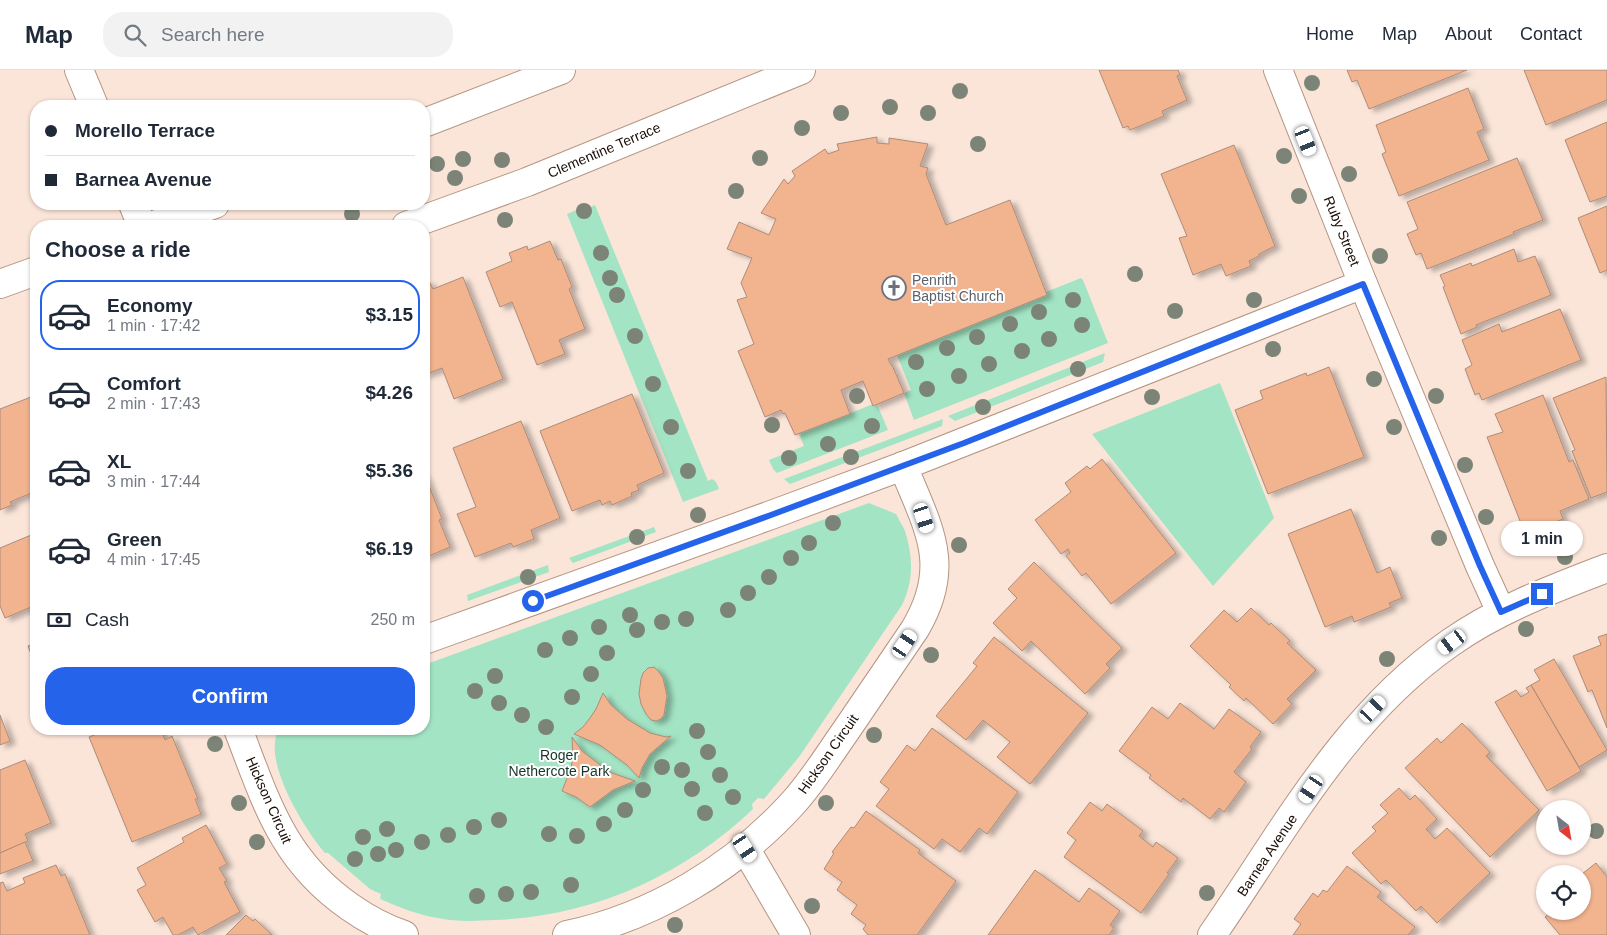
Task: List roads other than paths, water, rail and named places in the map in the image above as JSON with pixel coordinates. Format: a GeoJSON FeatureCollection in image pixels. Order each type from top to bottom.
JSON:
{"type":"FeatureCollection","features":[{"type":"Feature","properties":{"kind":"street"},"geometry":{"type":"LineString","coordinates":[[79,70],[92,100]]}},
{"type":"Feature","properties":{"kind":"street"},"geometry":{"type":"LineString","coordinates":[[430,120],[532,75],[561,70]]}},
{"type":"Feature","properties":{"kind":"street","name":"Clementine Terrace"},"geometry":{"type":"LineString","coordinates":[[422,220],[527,182],[801,70]]}},
{"type":"Feature","properties":{"kind":"street","name":"Ruby Street"},"geometry":{"type":"LineString","coordinates":[[1278,70],[1363,284],[1480,566],[1501,612]]}},
{"type":"Feature","properties":{"kind":"street"},"geometry":{"type":"LineString","coordinates":[[168,220],[197,210]]}},
{"type":"Feature","properties":{"kind":"street"},"geometry":{"type":"LineString","coordinates":[[0,284],[30,272]]}},
{"type":"Feature","properties":{"kind":"street"},"geometry":{"type":"LineString","coordinates":[[430,638],[904,466],[1363,284]]}},
{"type":"Feature","properties":{"kind":"street","name":"Hickson Circuit"},"geometry":{"type":"LineString","coordinates":[[567,935],[614,922],[670,897],[710,874],[745,848],[793,803],[808,785],[926,610],[935,581],[936,564],[934,548],[904,466]]}},
{"type":"Feature","properties":{"kind":"street","name":"Barnea Avenue"},"geometry":{"type":"LineString","coordinates":[[1212,935],[1346,740],[1400,683],[1452,642],[1501,612],[1607,568]]}},
{"type":"Feature","properties":{"kind":"street","name":"Hickson Circuit"},"geometry":{"type":"LineString","coordinates":[[240,735],[284,839],[307,870],[324,887],[364,916],[383,927],[404,935]]}},
{"type":"Feature","properties":{"kind":"street"},"geometry":{"type":"LineString","coordinates":[[745,848],[796,935]]}},
{"type":"Feature","properties":{"kind":"place","name":"Penrith Baptist Church"},"geometry":{"type":"Point","coordinates":[894,288]}},
{"type":"Feature","properties":{"kind":"park label","name":"Roger Nethercote Park"},"geometry":{"type":"Point","coordinates":[559,764]}}]}
